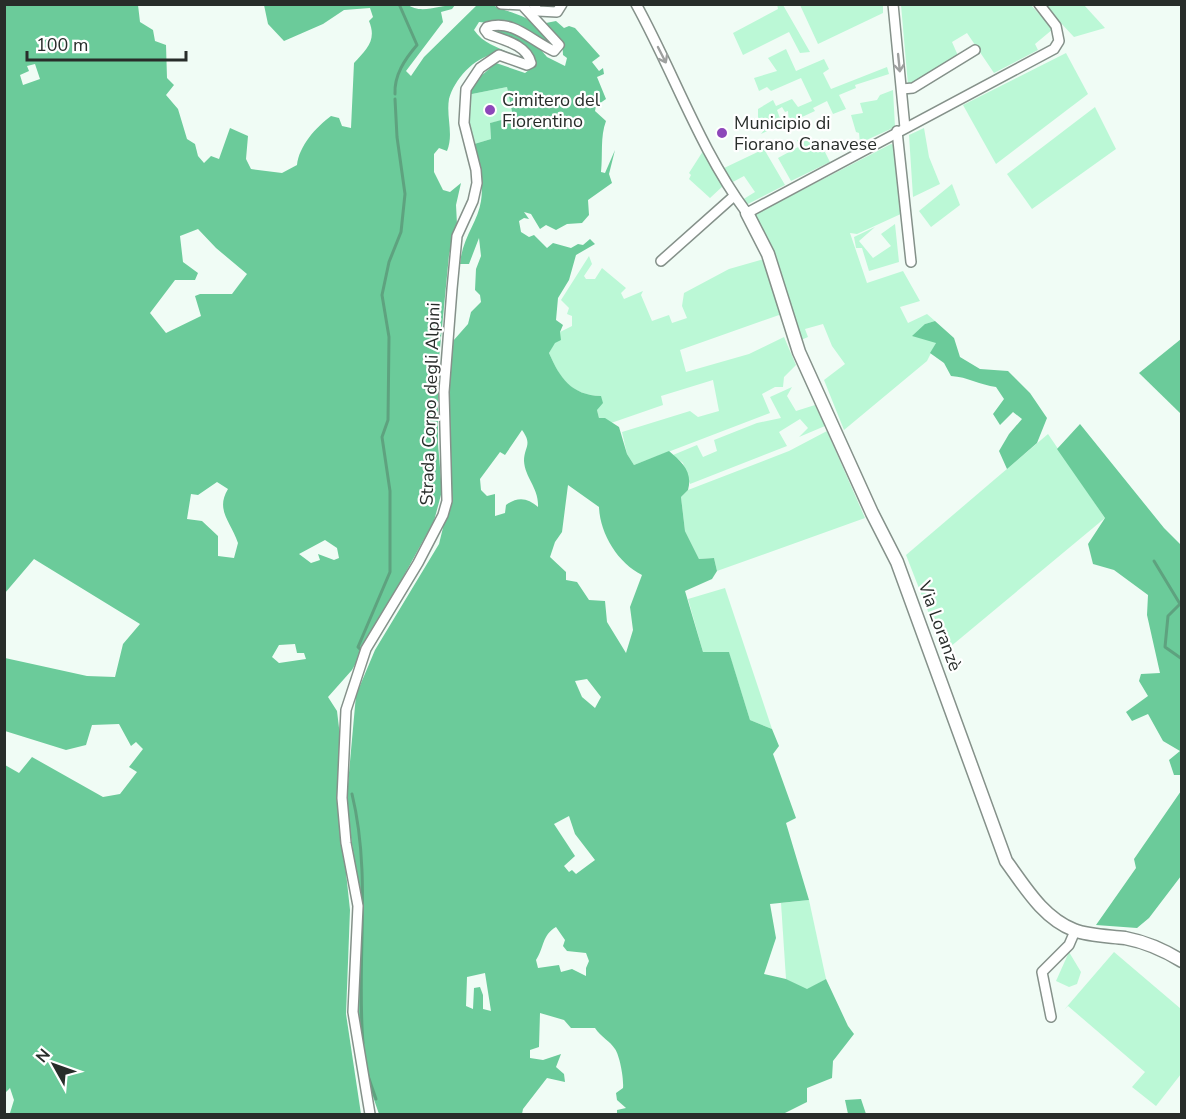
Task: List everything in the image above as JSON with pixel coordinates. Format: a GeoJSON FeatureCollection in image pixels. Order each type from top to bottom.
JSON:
{"type":"FeatureCollection","features":[{"type":"Feature","properties":{"kind":"street","name":"Strada Corpo degli Alpini"},"geometry":{"type":"LineString","coordinates":[[370,1114],[353,1012],[358,906],[346,843],[342,798],[346,710],[365,653],[418,563],[443,515],[447,501],[444,392],[457,236],[473,201],[477,183],[464,123],[466,89],[480,68],[499,55],[527,65],[531,63],[530,56],[522,49],[488,34],[485,30],[487,27],[494,25],[518,28],[554,51],[559,45],[522,5],[501,4]]}},
{"type":"Feature","properties":{"kind":"street"},"geometry":{"type":"LineString","coordinates":[[533,4],[538,11],[550,13],[557,12],[562,4]]}},
{"type":"Feature","properties":{"kind":"street"},"geometry":{"type":"LineString","coordinates":[[636,4],[685,106],[734,196],[747,213],[1054,49],[1059,41],[1056,26],[1039,4]]}},
{"type":"Feature","properties":{"kind":"street"},"geometry":{"type":"LineString","coordinates":[[893,4],[902,89],[901,129],[911,262]]}},
{"type":"Feature","properties":{"kind":"street"},"geometry":{"type":"LineString","coordinates":[[902,89],[913,88],[975,50]]}},
{"type":"Feature","properties":{"kind":"street"},"geometry":{"type":"LineString","coordinates":[[661,261],[734,196]]}},
{"type":"Feature","properties":{"kind":"street","name":"Via Loranzè"},"geometry":{"type":"LineString","coordinates":[[747,213],[768,254],[799,352],[872,513],[897,562],[1006,861],[1033,898],[1052,918],[1075,931],[1129,939],[1162,949],[1182,961]]}},
{"type":"Feature","properties":{"kind":"street"},"geometry":{"type":"LineString","coordinates":[[1051,1017],[1041,972],[1069,945],[1075,931]]}},
{"type":"Feature","properties":{"kind":"green space"},"geometry":{"type":"Polygon","coordinates":[[[407,4],[424,9],[455,5],[452,9],[441,12],[443,22],[406,71],[411,76],[424,57],[477,5],[494,5],[529,20],[542,30],[552,45],[520,26],[479,22],[474,30],[478,35],[514,56],[495,54],[480,60],[460,77],[449,99],[449,145],[447,151],[439,148],[434,154],[434,172],[443,190],[450,192],[461,183],[456,205],[457,224],[449,255],[438,369],[438,444],[442,491],[434,521],[352,670],[328,697],[337,711],[340,736],[339,807],[350,910],[346,1014],[361,1114],[5,1114],[10,1113],[14,1100],[10,1088],[5,1093],[5,765],[19,773],[32,757],[103,797],[120,794],[137,772],[129,767],[143,749],[136,742],[131,746],[119,724],[92,725],[86,745],[66,750],[5,731],[5,658],[87,676],[115,677],[123,644],[140,624],[34,559],[5,593],[5,5],[138,5],[140,22],[153,30],[155,41],[166,45],[167,78],[174,85],[166,95],[178,109],[187,139],[195,144],[198,156],[204,163],[211,156],[219,159],[230,128],[248,136],[246,159],[251,169],[282,173],[297,165],[301,151],[309,138],[331,116],[339,118],[342,126],[351,128],[354,63],[369,44],[372,34],[369,21],[373,17],[370,8],[344,10],[323,24],[284,41],[268,24],[264,5],[407,4]],[[35,64],[27,66],[29,71],[20,75],[23,85],[40,79],[35,64]],[[198,229],[180,236],[183,262],[198,273],[195,280],[175,280],[150,313],[166,333],[201,316],[195,296],[232,294],[247,274],[216,248],[198,229]],[[217,482],[198,495],[191,494],[187,519],[202,521],[218,536],[218,556],[234,558],[238,543],[223,503],[228,489],[217,482]],[[325,540],[299,554],[311,563],[320,560],[318,554],[334,560],[339,558],[337,548],[325,540]],[[295,644],[279,645],[272,657],[279,663],[306,659],[304,653],[297,653],[295,644]]]}},
{"type":"Feature","properties":{"kind":"green space"},"geometry":{"type":"Polygon","coordinates":[[[777,4],[783,5],[810,52],[800,53],[789,32],[743,55],[733,33],[778,9],[777,4]]]}},
{"type":"Feature","properties":{"kind":"green space"},"geometry":{"type":"Polygon","coordinates":[[[800,5],[883,5],[883,13],[818,44],[800,5]]]}},
{"type":"Feature","properties":{"kind":"green space"},"geometry":{"type":"Polygon","coordinates":[[[901,5],[1031,5],[1053,29],[1035,44],[1038,50],[994,73],[967,33],[952,42],[959,58],[908,85],[901,5]]]}},
{"type":"Feature","properties":{"kind":"green space"},"geometry":{"type":"Polygon","coordinates":[[[1044,5],[1084,5],[1105,28],[1074,37],[1044,5]]]}},
{"type":"Feature","properties":{"kind":"green space"},"geometry":{"type":"Polygon","coordinates":[[[556,21],[564,28],[569,26],[575,28],[600,56],[592,62],[599,71],[603,68],[604,74],[597,77],[606,99],[596,106],[595,111],[606,121],[602,139],[601,172],[605,173],[615,150],[609,174],[612,183],[588,200],[589,215],[582,223],[567,224],[556,230],[546,225],[540,229],[531,214],[524,212],[529,219],[524,218],[519,221],[521,232],[529,237],[534,235],[547,248],[553,243],[571,248],[578,244],[583,245],[590,239],[595,244],[576,255],[569,280],[558,298],[556,320],[563,325],[560,332],[561,340],[555,343],[549,353],[562,377],[574,389],[601,396],[603,403],[597,410],[599,418],[605,418],[619,427],[627,454],[634,465],[669,451],[682,463],[688,473],[688,490],[681,497],[685,531],[699,559],[714,558],[717,571],[712,579],[685,591],[703,652],[729,652],[750,720],[772,729],[779,746],[773,754],[796,818],[786,823],[809,900],[770,904],[776,938],[764,974],[786,979],[807,989],[826,979],[854,1034],[833,1061],[832,1078],[807,1088],[807,1102],[783,1114],[617,1114],[617,1110],[626,1108],[617,1100],[616,1093],[623,1088],[623,1080],[617,1052],[613,1046],[595,1028],[571,1028],[564,1020],[540,1013],[539,1047],[530,1050],[530,1058],[543,1060],[561,1054],[556,1067],[564,1074],[565,1082],[547,1078],[523,1109],[522,1114],[379,1114],[362,1065],[356,1013],[361,902],[346,806],[356,695],[375,650],[439,544],[451,495],[449,379],[453,341],[468,324],[471,312],[481,302],[480,295],[475,290],[476,269],[481,256],[479,238],[469,264],[460,264],[464,246],[477,216],[482,194],[480,172],[471,145],[491,139],[490,123],[513,117],[507,87],[467,95],[474,82],[496,63],[525,73],[534,66],[536,60],[530,51],[491,30],[503,29],[522,35],[535,43],[547,57],[565,66],[567,58],[563,55],[562,40],[544,28],[546,23],[556,21]],[[522,430],[505,455],[500,452],[480,479],[481,490],[487,496],[495,494],[495,516],[505,513],[506,505],[519,499],[527,500],[538,507],[538,500],[525,467],[527,439],[522,430]],[[568,485],[562,532],[555,542],[550,557],[566,572],[566,580],[577,582],[589,600],[605,601],[607,622],[626,653],[633,630],[630,607],[642,575],[625,563],[612,547],[603,527],[599,507],[568,485]],[[587,679],[575,681],[582,697],[595,708],[601,697],[587,679]],[[569,816],[554,824],[575,856],[564,866],[569,872],[572,870],[576,874],[595,860],[575,834],[569,816]],[[556,927],[548,934],[536,960],[538,968],[559,965],[561,972],[572,969],[586,976],[589,961],[586,953],[567,951],[563,946],[565,940],[556,927]],[[485,973],[467,977],[466,1006],[473,1009],[474,988],[480,987],[483,995],[483,1009],[491,1011],[485,973]]]}},
{"type":"Feature","properties":{"kind":"green space"},"geometry":{"type":"Polygon","coordinates":[[[786,49],[796,71],[824,59],[829,69],[823,73],[831,89],[887,67],[889,74],[855,85],[856,88],[839,95],[846,109],[833,114],[827,101],[813,108],[815,111],[789,123],[788,111],[785,112],[782,107],[777,110],[782,124],[761,134],[764,130],[758,120],[758,109],[773,100],[776,106],[792,99],[798,107],[812,101],[801,78],[771,91],[767,87],[759,91],[754,78],[777,71],[768,58],[786,49]]]}},
{"type":"Feature","properties":{"kind":"green space"},"geometry":{"type":"Polygon","coordinates":[[[1066,53],[1088,94],[996,164],[963,105],[1066,53]]]}},
{"type":"Feature","properties":{"kind":"green space","name":"Cimitero del Fiorentino"},"geometry":{"type":"Polygon","coordinates":[[[507,87],[513,118],[490,123],[491,139],[471,145],[467,95],[507,87]]]}},
{"type":"Feature","properties":{"kind":"green space"},"geometry":{"type":"Polygon","coordinates":[[[893,90],[895,127],[860,143],[859,133],[856,132],[851,115],[863,113],[860,103],[877,100],[880,95],[893,90]]]}},
{"type":"Feature","properties":{"kind":"green space"},"geometry":{"type":"Polygon","coordinates":[[[1095,107],[1116,149],[1032,209],[1007,174],[1095,107]]]}},
{"type":"Feature","properties":{"kind":"green space"},"geometry":{"type":"Polygon","coordinates":[[[924,128],[929,157],[940,184],[913,197],[909,135],[924,128]]]}},
{"type":"Feature","properties":{"kind":"green space"},"geometry":{"type":"Polygon","coordinates":[[[797,140],[809,141],[814,147],[823,148],[830,162],[791,181],[778,158],[800,146],[797,140]]]}},
{"type":"Feature","properties":{"kind":"green space"},"geometry":{"type":"Polygon","coordinates":[[[891,144],[894,145],[903,213],[857,234],[850,233],[867,283],[903,271],[920,301],[900,307],[908,323],[927,314],[935,321],[925,324],[936,343],[927,361],[844,430],[824,380],[845,364],[832,346],[823,324],[805,329],[808,337],[801,340],[782,280],[752,216],[891,144]]]}},
{"type":"Feature","properties":{"kind":"green space"},"geometry":{"type":"Polygon","coordinates":[[[705,148],[724,185],[710,198],[689,179],[691,175],[689,173],[705,148]]]}},
{"type":"Feature","properties":{"kind":"green space"},"geometry":{"type":"Polygon","coordinates":[[[764,149],[785,185],[746,205],[742,200],[755,192],[744,176],[731,183],[722,169],[764,149]]]}},
{"type":"Feature","properties":{"kind":"green space"},"geometry":{"type":"Polygon","coordinates":[[[952,184],[960,205],[931,227],[919,211],[952,184]]]}},
{"type":"Feature","properties":{"kind":"green space"},"geometry":{"type":"Polygon","coordinates":[[[895,224],[899,262],[869,271],[862,248],[856,248],[854,237],[875,227],[859,241],[873,258],[891,246],[881,234],[895,224]]]}},
{"type":"Feature","properties":{"kind":"green space"},"geometry":{"type":"Polygon","coordinates":[[[589,256],[592,264],[584,276],[586,279],[595,279],[602,268],[626,288],[621,293],[624,299],[643,291],[641,295],[652,321],[669,315],[672,323],[687,318],[682,306],[684,293],[729,269],[764,259],[782,314],[680,350],[686,372],[749,354],[784,337],[796,365],[784,377],[783,387],[775,387],[762,394],[770,413],[634,465],[627,454],[622,432],[690,411],[698,417],[719,411],[713,380],[661,396],[663,405],[611,423],[599,418],[597,410],[601,396],[582,393],[574,389],[562,378],[549,353],[560,332],[572,326],[572,316],[567,314],[569,308],[561,300],[589,256]]]}},
{"type":"Feature","properties":{"kind":"green space"},"geometry":{"type":"Polygon","coordinates":[[[935,321],[954,338],[960,357],[980,369],[1008,371],[1030,393],[1047,418],[1037,443],[1007,469],[999,451],[1009,434],[1022,419],[1013,412],[1000,425],[993,414],[1004,399],[996,387],[951,376],[944,363],[930,353],[936,343],[912,336],[925,324],[935,321]]]}},
{"type":"Feature","properties":{"kind":"green space"},"geometry":{"type":"Polygon","coordinates":[[[1181,339],[1181,414],[1139,373],[1181,339]]]}},
{"type":"Feature","properties":{"kind":"green space"},"geometry":{"type":"Polygon","coordinates":[[[792,387],[787,396],[796,411],[815,405],[825,426],[799,437],[808,428],[800,419],[779,432],[787,446],[690,484],[683,463],[673,455],[697,445],[703,457],[717,451],[714,440],[757,423],[781,418],[770,397],[792,387]]]}},
{"type":"Feature","properties":{"kind":"green space"},"geometry":{"type":"Polygon","coordinates":[[[1080,424],[1164,528],[1181,545],[1181,775],[1174,775],[1169,760],[1180,751],[1163,741],[1148,714],[1132,721],[1126,712],[1148,696],[1139,681],[1141,674],[1160,673],[1147,615],[1148,595],[1114,570],[1093,564],[1088,544],[1105,518],[1057,449],[1080,424]]]}},
{"type":"Feature","properties":{"kind":"green space"},"geometry":{"type":"Polygon","coordinates":[[[827,431],[865,518],[717,571],[714,558],[699,559],[685,531],[681,497],[688,490],[789,451],[827,431]]]}},
{"type":"Feature","properties":{"kind":"green space"},"geometry":{"type":"Polygon","coordinates":[[[1048,434],[1105,518],[944,652],[906,555],[1048,434]]]}},
{"type":"Feature","properties":{"kind":"green space"},"geometry":{"type":"Polygon","coordinates":[[[725,588],[772,729],[750,720],[729,653],[703,652],[688,599],[725,588]]]}},
{"type":"Feature","properties":{"kind":"green space"},"geometry":{"type":"Polygon","coordinates":[[[1181,791],[1181,876],[1149,918],[1137,928],[1096,925],[1136,868],[1134,859],[1181,791]]]}},
{"type":"Feature","properties":{"kind":"green space"},"geometry":{"type":"Polygon","coordinates":[[[809,900],[826,979],[807,990],[786,979],[781,903],[809,900]]]}},
{"type":"Feature","properties":{"kind":"green space"},"geometry":{"type":"Polygon","coordinates":[[[1069,952],[1081,972],[1077,984],[1069,987],[1056,981],[1069,952]]]}},
{"type":"Feature","properties":{"kind":"green space"},"geometry":{"type":"Polygon","coordinates":[[[1114,952],[1181,1009],[1181,1074],[1156,1106],[1132,1087],[1145,1072],[1068,1006],[1064,1010],[1114,952]]]}},
{"type":"Feature","properties":{"kind":"green space"},"geometry":{"type":"Polygon","coordinates":[[[861,1099],[866,1114],[848,1114],[845,1100],[861,1099]]]}},
{"type":"Feature","properties":{"kind":"waterway"},"geometry":{"type":"LineString","coordinates":[[395,94],[396,80],[401,68],[417,45],[399,4]]}},
{"type":"Feature","properties":{"kind":"waterway"},"geometry":{"type":"LineString","coordinates":[[363,652],[358,647],[390,572],[390,491],[382,437],[388,420],[389,337],[382,295],[389,262],[401,232],[405,194],[397,137],[395,99]]}},
{"type":"Feature","properties":{"kind":"waterway"},"geometry":{"type":"LineString","coordinates":[[1154,561],[1180,604],[1168,616],[1165,647],[1182,659]]}},
{"type":"Feature","properties":{"kind":"waterway"},"geometry":{"type":"LineString","coordinates":[[352,794],[361,856],[363,1043]]}},
{"type":"Feature","properties":{"kind":"waterway"},"geometry":{"type":"LineString","coordinates":[[367,1073],[376,1099]]}},
{"type":"Feature","properties":{"kind":"place","name":"Cimitero del Fiorentino"},"geometry":{"type":"Point","coordinates":[490,110]}},
{"type":"Feature","properties":{"kind":"place","name":"Municipio di Fiorano Canavese"},"geometry":{"type":"Point","coordinates":[722,133]}}]}
